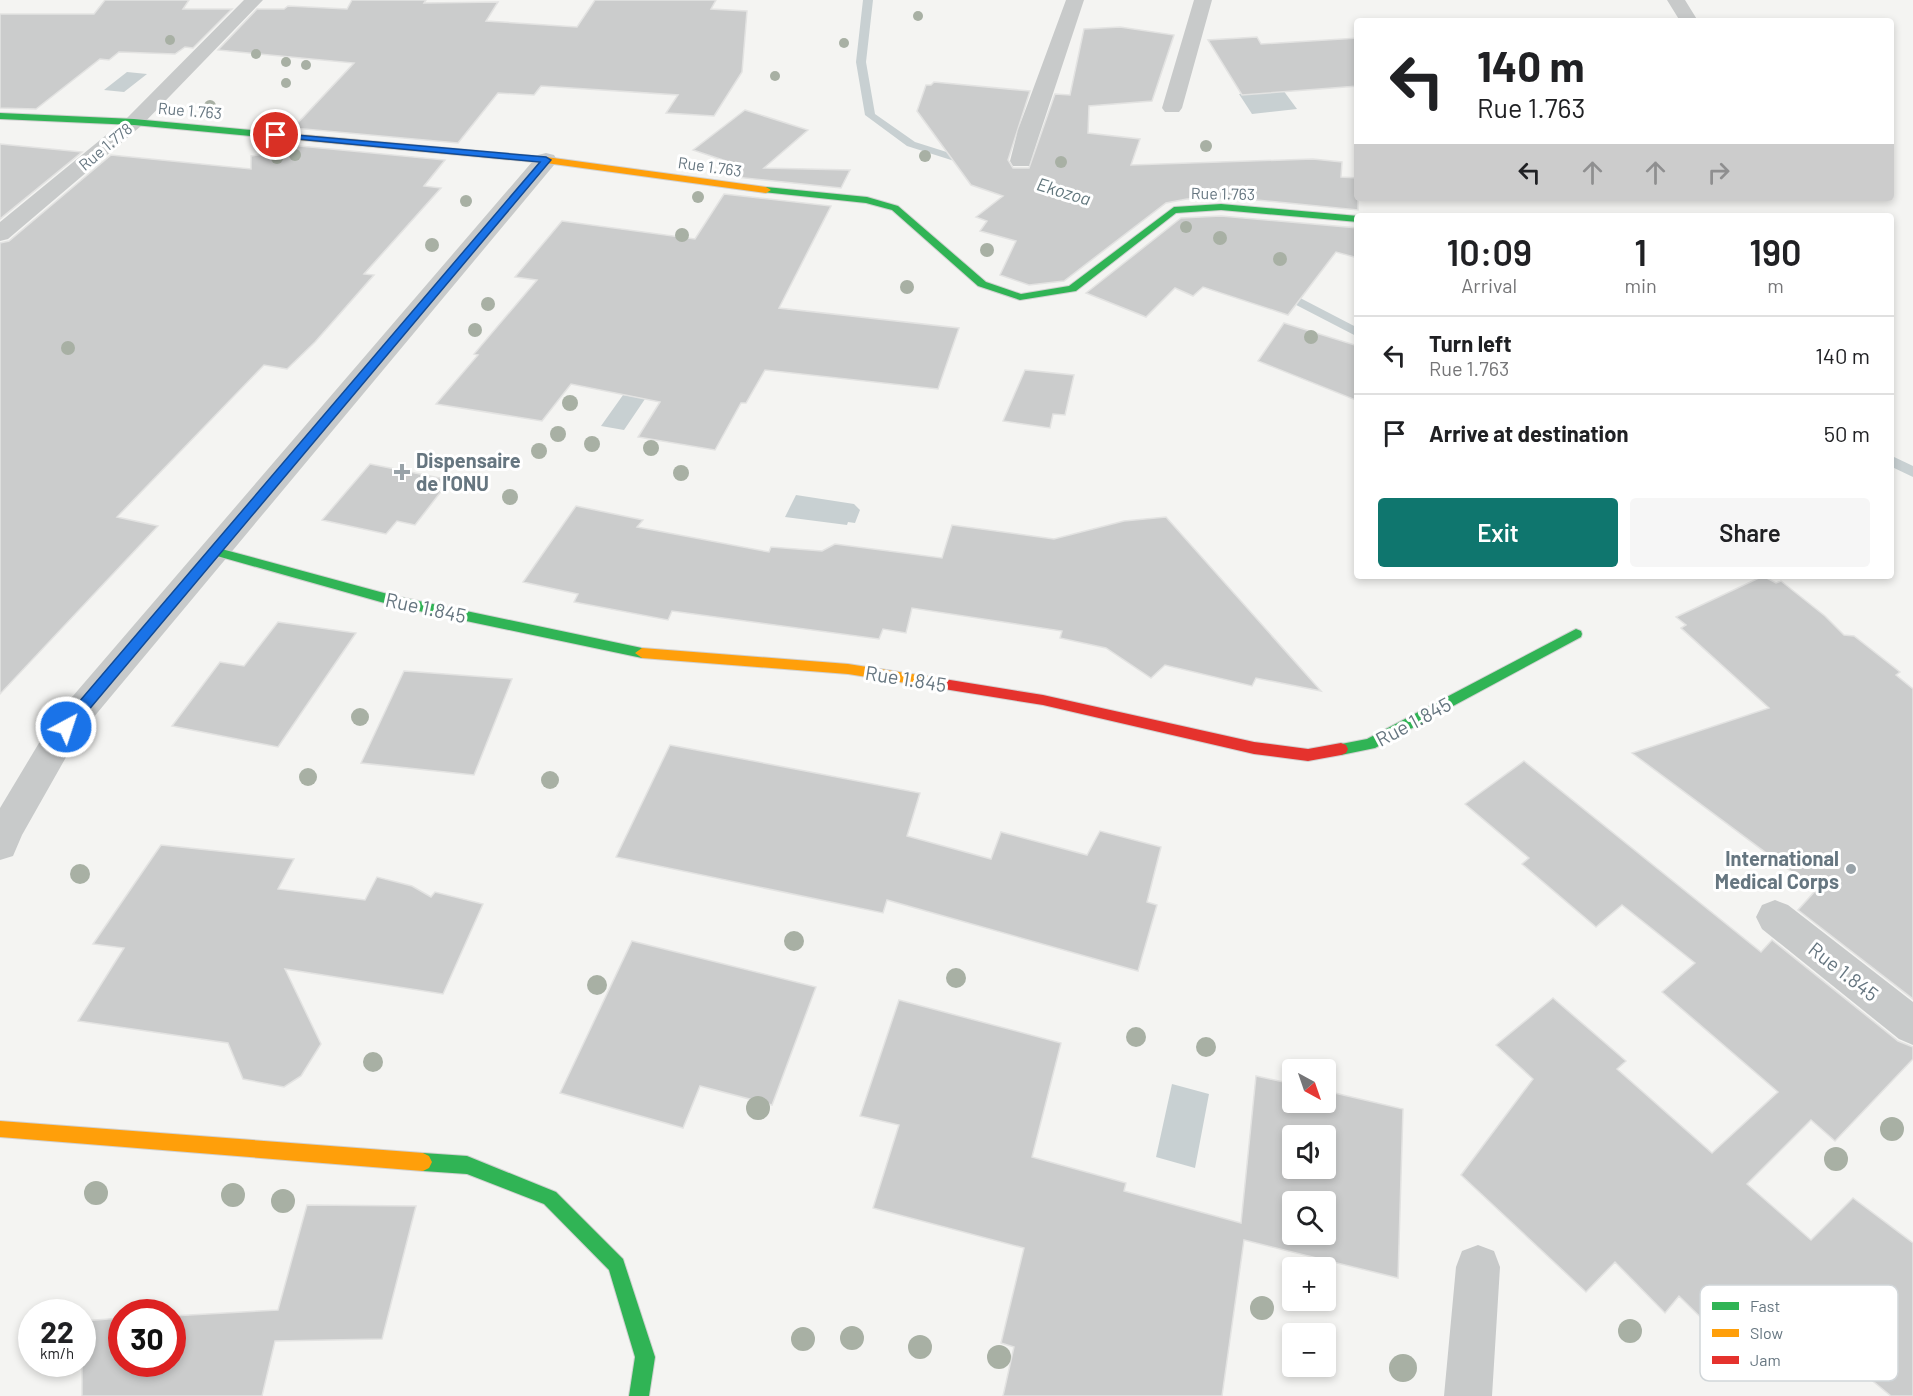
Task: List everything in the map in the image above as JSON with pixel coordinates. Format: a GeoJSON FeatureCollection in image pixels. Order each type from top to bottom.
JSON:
{"type":"FeatureCollection","features":[{"type":"Feature","properties":{"kind":"street","name":"Rue 1.778"},"geometry":{"type":"LineString","coordinates":[[0,234],[134,122],[254,0]]}},
{"type":"Feature","properties":{"kind":"street"},"geometry":{"type":"LineString","coordinates":[[1021,161],[1029,130],[1075,0]]}},
{"type":"Feature","properties":{"kind":"street"},"geometry":{"type":"LineString","coordinates":[[1172,108],[1203,0]]}},
{"type":"Feature","properties":{"kind":"street"},"geometry":{"type":"LineString","coordinates":[[1676,0],[1687,18]]}},
{"type":"Feature","properties":{"kind":"street","name":"Rue 1.763"},"geometry":{"type":"LineString","coordinates":[[0,116],[134,122],[546,160],[748,188],[867,200],[895,208],[982,284],[1020,297],[1072,289],[1174,210],[1221,207],[1354,219]]}},
{"type":"Feature","properties":{"kind":"street"},"geometry":{"type":"LineString","coordinates":[[0,845],[5,831],[66,727],[213,550],[546,160]]}},
{"type":"Feature","properties":{"kind":"street","name":"Rue 1.845"},"geometry":{"type":"LineString","coordinates":[[213,550],[395,601],[658,656],[848,669],[1043,700],[1254,748],[1308,755],[1370,744],[1576,634]]}},
{"type":"Feature","properties":{"kind":"street","name":"Rue 1.845"},"geometry":{"type":"LineString","coordinates":[[1774,917],[1913,1026]]}},
{"type":"Feature","properties":{"kind":"street"},"geometry":{"type":"LineString","coordinates":[[0,1129],[467,1165],[550,1198],[617,1265],[645,1357],[639,1396]]}},
{"type":"Feature","properties":{"kind":"street"},"geometry":{"type":"LineString","coordinates":[[1468,1396],[1478,1267]]}},
{"type":"Feature","properties":{"kind":"shaded area"},"geometry":{"type":"Polygon","coordinates":[[[127,72],[147,74],[124,92],[104,90],[127,72]]]}},
{"type":"Feature","properties":{"kind":"shaded area"},"geometry":{"type":"Polygon","coordinates":[[[1283,90],[1297,109],[1252,114],[1239,94],[1283,90]]]}},
{"type":"Feature","properties":{"kind":"shaded area"},"geometry":{"type":"Polygon","coordinates":[[[623,395],[645,399],[624,430],[601,426],[623,395]]]}},
{"type":"Feature","properties":{"kind":"shaded area"},"geometry":{"type":"Polygon","coordinates":[[[796,495],[854,504],[860,510],[855,523],[848,522],[847,525],[785,517],[796,495]]]}},
{"type":"Feature","properties":{"kind":"shaded area"},"geometry":{"type":"Polygon","coordinates":[[[1172,1084],[1209,1094],[1195,1168],[1156,1157],[1172,1084]]]}},
{"type":"Feature","properties":{"kind":"building"},"geometry":{"type":"Polygon","coordinates":[[[105,0],[189,0],[183,9],[232,9],[193,48],[185,47],[175,54],[119,52],[109,60],[100,59],[36,109],[0,108],[0,14],[94,14],[105,0]]]}},
{"type":"Feature","properties":{"kind":"building"},"geometry":{"type":"Polygon","coordinates":[[[352,0],[426,0],[424,3],[498,2],[486,21],[577,27],[595,0],[716,0],[711,9],[747,11],[742,72],[714,116],[666,113],[678,95],[541,86],[534,95],[498,93],[458,143],[293,128],[354,63],[218,50],[257,9],[284,9],[288,6],[347,9],[352,0]]]}},
{"type":"Feature","properties":{"kind":"building"},"geometry":{"type":"Polygon","coordinates":[[[1120,27],[1174,35],[1152,101],[1089,106],[1088,133],[1140,139],[1131,165],[1313,159],[1342,162],[1341,177],[1354,178],[1354,201],[1358,201],[1358,210],[1236,198],[1187,199],[1166,203],[1064,281],[1029,285],[1000,275],[1016,241],[980,231],[987,221],[976,217],[1003,196],[971,185],[917,111],[926,85],[934,82],[1030,91],[1008,160],[1013,168],[1029,168],[1055,94],[1070,95],[1084,29],[1120,27]]]}},
{"type":"Feature","properties":{"kind":"building"},"geometry":{"type":"Polygon","coordinates":[[[1257,37],[1261,44],[1354,38],[1354,86],[1242,95],[1208,40],[1257,37]]]}},
{"type":"Feature","properties":{"kind":"building"},"geometry":{"type":"Polygon","coordinates":[[[745,110],[808,130],[764,168],[850,170],[841,188],[735,177],[741,167],[744,167],[693,150],[745,110]]]}},
{"type":"Feature","properties":{"kind":"building"},"geometry":{"type":"Polygon","coordinates":[[[0,144],[82,152],[0,219],[0,144]]]}},
{"type":"Feature","properties":{"kind":"building"},"geometry":{"type":"Polygon","coordinates":[[[279,144],[445,160],[424,186],[441,188],[364,274],[374,275],[315,342],[287,369],[264,365],[117,517],[158,526],[0,694],[0,243],[9,241],[111,155],[251,169],[251,156],[271,153],[279,144]]]}},
{"type":"Feature","properties":{"kind":"building"},"geometry":{"type":"Polygon","coordinates":[[[724,194],[831,206],[779,308],[959,328],[938,389],[765,370],[746,403],[741,403],[715,450],[638,437],[660,402],[571,384],[542,421],[436,404],[478,355],[474,354],[537,280],[515,277],[562,221],[695,239],[724,194]]]}},
{"type":"Feature","properties":{"kind":"building"},"geometry":{"type":"Polygon","coordinates":[[[1221,216],[1354,228],[1354,257],[1336,252],[1288,315],[1203,287],[1193,296],[1175,288],[1146,317],[1086,293],[1181,218],[1221,216]]]}},
{"type":"Feature","properties":{"kind":"building"},"geometry":{"type":"Polygon","coordinates":[[[1284,323],[1354,345],[1354,399],[1258,361],[1284,323]]]}},
{"type":"Feature","properties":{"kind":"building"},"geometry":{"type":"Polygon","coordinates":[[[1025,370],[1074,375],[1065,415],[1053,414],[1050,428],[1003,421],[1025,370]]]}},
{"type":"Feature","properties":{"kind":"building"},"geometry":{"type":"Polygon","coordinates":[[[370,464],[450,480],[415,525],[397,521],[386,534],[322,520],[370,464]]]}},
{"type":"Feature","properties":{"kind":"building"},"geometry":{"type":"Polygon","coordinates":[[[576,506],[643,520],[637,527],[769,552],[771,547],[822,551],[835,544],[942,558],[952,525],[1054,539],[1124,521],[1166,517],[1321,691],[1256,678],[1252,686],[1165,665],[1151,678],[1106,648],[1060,638],[1062,631],[912,608],[906,633],[883,629],[879,639],[672,611],[668,620],[574,602],[578,594],[523,582],[576,506]]]}},
{"type":"Feature","properties":{"kind":"building"},"geometry":{"type":"Polygon","coordinates":[[[1757,579],[1769,579],[1776,583],[1781,581],[1825,616],[1844,635],[1854,636],[1900,672],[1896,675],[1913,689],[1913,999],[1798,910],[1816,890],[1632,753],[1769,708],[1681,628],[1686,625],[1676,617],[1757,579]]]}},
{"type":"Feature","properties":{"kind":"building"},"geometry":{"type":"Polygon","coordinates":[[[278,622],[356,633],[278,747],[172,726],[220,662],[244,666],[278,622]]]}},
{"type":"Feature","properties":{"kind":"building"},"geometry":{"type":"Polygon","coordinates":[[[404,671],[512,679],[474,775],[361,763],[404,671]]]}},
{"type":"Feature","properties":{"kind":"building"},"geometry":{"type":"Polygon","coordinates":[[[670,745],[920,793],[907,836],[991,859],[1001,832],[1087,855],[1100,831],[1161,847],[1147,902],[1157,905],[1138,971],[887,900],[883,913],[616,857],[670,745]]]}},
{"type":"Feature","properties":{"kind":"building"},"geometry":{"type":"Polygon","coordinates":[[[1524,761],[1761,952],[1772,940],[1898,1041],[1913,1047],[1913,1059],[1835,1141],[1811,1120],[1747,1184],[1811,1240],[1853,1198],[1913,1243],[1913,1396],[1891,1396],[1873,1381],[1898,1381],[1898,1285],[1700,1285],[1700,1317],[1679,1296],[1665,1313],[1615,1262],[1586,1292],[1461,1175],[1533,1079],[1496,1045],[1553,998],[1626,1061],[1617,1069],[1712,1153],[1778,1092],[1662,992],[1695,963],[1622,905],[1596,927],[1522,864],[1529,858],[1465,804],[1524,761]]]}},
{"type":"Feature","properties":{"kind":"building"},"geometry":{"type":"Polygon","coordinates":[[[161,845],[294,859],[278,889],[365,900],[377,877],[412,886],[431,897],[435,892],[483,904],[443,994],[285,969],[321,1044],[301,1076],[284,1087],[243,1079],[228,1043],[78,1021],[124,948],[93,944],[161,845]]]}},
{"type":"Feature","properties":{"kind":"building"},"geometry":{"type":"Polygon","coordinates":[[[632,941],[816,987],[772,1105],[700,1086],[683,1128],[560,1093],[632,941]]]}},
{"type":"Feature","properties":{"kind":"building"},"geometry":{"type":"Polygon","coordinates":[[[899,1000],[1061,1043],[1032,1157],[1126,1183],[1124,1191],[1241,1223],[1256,1076],[1282,1082],[1282,1113],[1336,1113],[1336,1093],[1403,1109],[1398,1278],[1336,1263],[1336,1257],[1313,1257],[1244,1240],[1222,1396],[1003,1396],[1014,1347],[1001,1343],[1024,1248],[873,1208],[899,1125],[860,1116],[899,1000]]]}},
{"type":"Feature","properties":{"kind":"building"},"geometry":{"type":"Polygon","coordinates":[[[307,1205],[416,1206],[382,1339],[275,1341],[262,1396],[82,1396],[82,1377],[96,1377],[96,1320],[108,1319],[108,1377],[186,1377],[186,1315],[278,1310],[307,1205]]]}},
{"type":"Feature","properties":{"kind":"waterway","name":"Ekozoa"},"geometry":{"type":"LineString","coordinates":[[868,0],[861,62],[870,115],[911,144],[971,163]]}},
{"type":"Feature","properties":{"kind":"waterway","name":"Ekozoa"},"geometry":{"type":"LineString","coordinates":[[1279,291],[1354,331]]}},
{"type":"Feature","properties":{"kind":"waterway","name":"Ekozoa"},"geometry":{"type":"LineString","coordinates":[[1894,462],[1913,472]]}},
{"type":"Feature","properties":{"kind":"traffic: fast"},"geometry":{"type":"LineString","coordinates":[[0,116],[134,122],[271,135]]}},
{"type":"Feature","properties":{"kind":"traffic: fast"},"geometry":{"type":"LineString","coordinates":[[766,190],[867,200],[895,208],[982,284],[1020,297],[1072,289],[1174,210],[1221,207],[1354,219]]}},
{"type":"Feature","properties":{"kind":"traffic: fast"},"geometry":{"type":"LineString","coordinates":[[214,551],[395,601],[642,653]]}},
{"type":"Feature","properties":{"kind":"traffic: fast"},"geometry":{"type":"LineString","coordinates":[[1341,749],[1370,744],[1576,634]]}},
{"type":"Feature","properties":{"kind":"traffic: fast"},"geometry":{"type":"LineString","coordinates":[[423,1162],[467,1165],[550,1198],[617,1265],[645,1357],[639,1396]]}},
{"type":"Feature","properties":{"kind":"traffic: slow"},"geometry":{"type":"LineString","coordinates":[[271,135],[546,160],[766,190]]}},
{"type":"Feature","properties":{"kind":"traffic: slow"},"geometry":{"type":"LineString","coordinates":[[642,653],[848,669],[944,684]]}},
{"type":"Feature","properties":{"kind":"traffic: slow"},"geometry":{"type":"LineString","coordinates":[[0,1129],[423,1162]]}},
{"type":"Feature","properties":{"kind":"traffic: jam"},"geometry":{"type":"LineString","coordinates":[[944,684],[1043,700],[1254,748],[1308,755],[1341,749]]}},
{"type":"Feature","properties":{"kind":"place","name":"Dispensaire de l'ONU"},"geometry":{"type":"Point","coordinates":[402,472]}},
{"type":"Feature","properties":{"kind":"place","name":"International Medical Corps"},"geometry":{"type":"Point","coordinates":[1851,869]}},
{"type":"Feature","properties":{"kind":"route"},"geometry":{"type":"LineString","coordinates":[[66,727],[213,550],[546,160],[276,135]]}}]}
